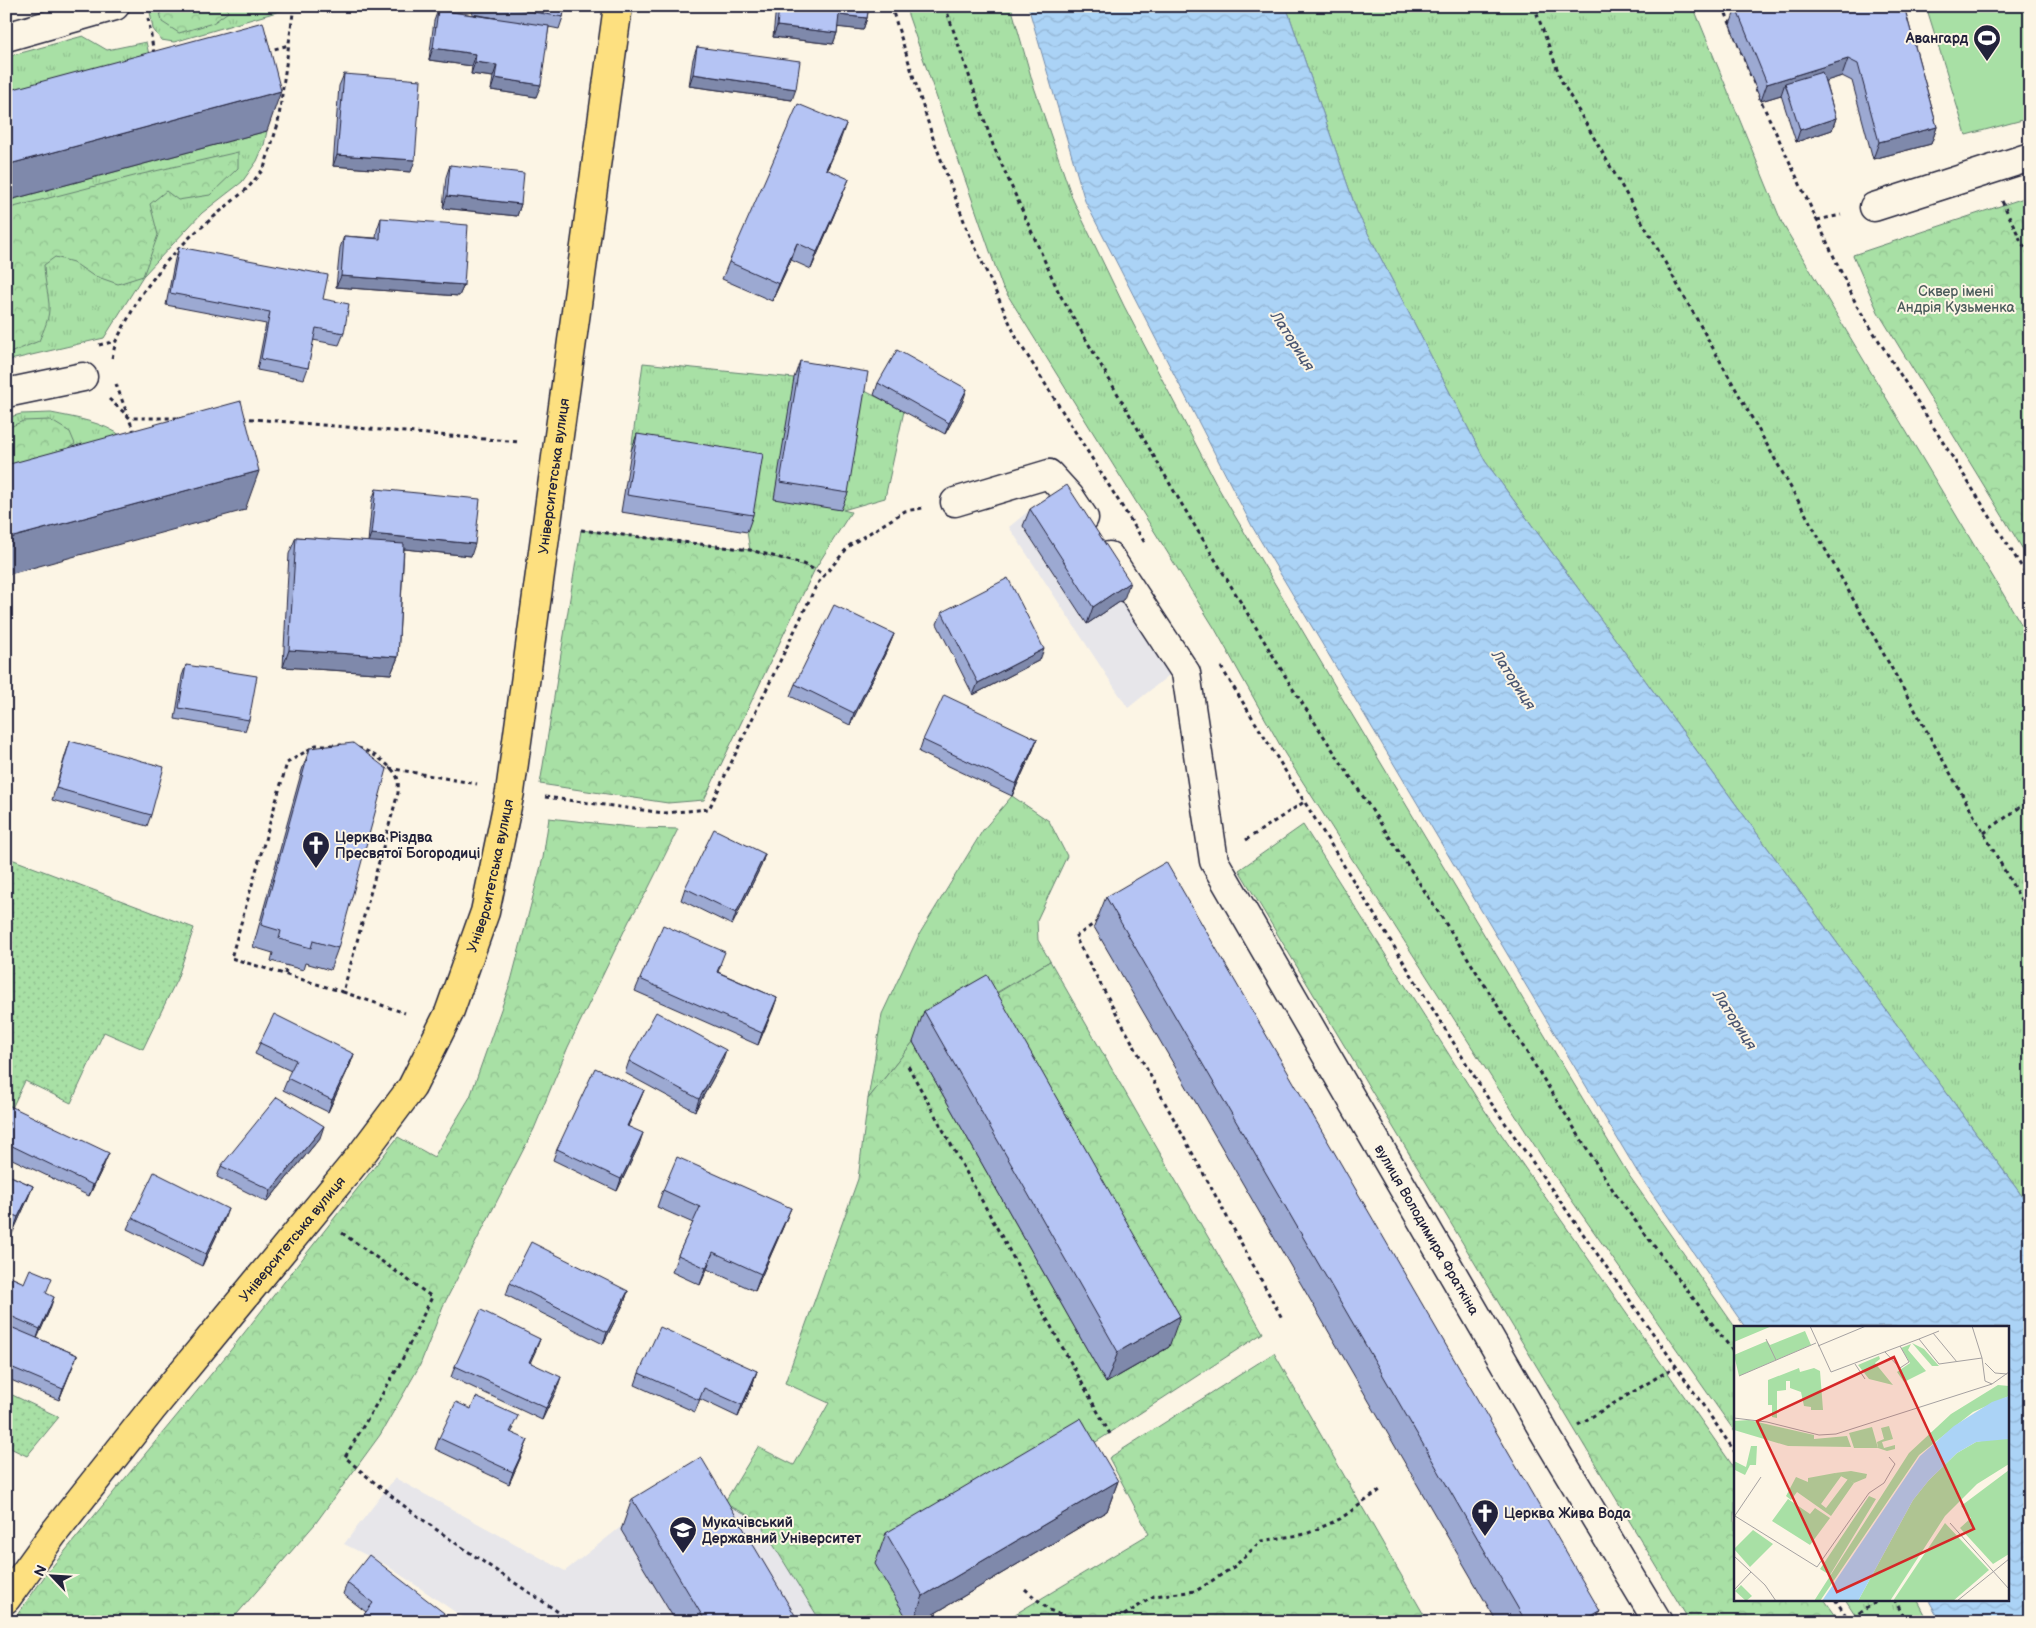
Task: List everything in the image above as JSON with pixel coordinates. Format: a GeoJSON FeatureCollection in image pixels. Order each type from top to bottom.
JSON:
{"type":"FeatureCollection","features":[{"type":"Feature","properties":{"kind":"main road","name":"Університетська вулиця"},"geometry":{"type":"LineString","coordinates":[[6,1600],[53,1534],[152,1408],[361,1155],[412,1087],[449,1012],[485,912],[510,792],[618,6]]}},
{"type":"Feature","properties":{"kind":"street"},"geometry":{"type":"LineString","coordinates":[[6,37],[115,6]]}},
{"type":"Feature","properties":{"kind":"street"},"geometry":{"type":"LineString","coordinates":[[1874,207],[2030,157]]}},
{"type":"Feature","properties":{"kind":"street"},"geometry":{"type":"LineString","coordinates":[[6,392],[83,377]]}},
{"type":"Feature","properties":{"kind":"street","name":"вулиця Володимира Фраткіна"},"geometry":{"type":"LineString","coordinates":[[955,502],[1049,474],[1070,497],[1186,673],[1214,861],[1550,1442],[1658,1622]]}},
{"type":"Feature","properties":{"kind":"path"},"geometry":{"type":"LineString","coordinates":[[113,364],[112,356],[116,341],[140,296],[165,263],[190,237],[248,188],[264,168],[278,124],[294,6]]}},
{"type":"Feature","properties":{"kind":"path"},"geometry":{"type":"LineString","coordinates":[[891,6],[933,138],[967,229],[1017,338],[1149,549]]}},
{"type":"Feature","properties":{"kind":"path"},"geometry":{"type":"LineString","coordinates":[[945,6],[993,145],[1059,293],[1181,503],[1293,689],[1459,944],[1616,1195],[1734,1353]]}},
{"type":"Feature","properties":{"kind":"path"},"geometry":{"type":"LineString","coordinates":[[1534,6],[1562,82],[1652,239],[2030,916]]}},
{"type":"Feature","properties":{"kind":"path"},"geometry":{"type":"LineString","coordinates":[[1722,6],[1761,101],[1857,306],[2030,580]]}},
{"type":"Feature","properties":{"kind":"path"},"geometry":{"type":"LineString","coordinates":[[147,15],[155,59]]}},
{"type":"Feature","properties":{"kind":"path"},"geometry":{"type":"LineString","coordinates":[[261,52],[289,45]]}},
{"type":"Feature","properties":{"kind":"path"},"geometry":{"type":"LineString","coordinates":[[1988,170],[2021,241],[2030,256]]}},
{"type":"Feature","properties":{"kind":"path"},"geometry":{"type":"LineString","coordinates":[[83,377],[130,418],[188,418]]}},
{"type":"Feature","properties":{"kind":"path"},"geometry":{"type":"LineString","coordinates":[[115,380],[130,418],[134,433],[133,439]]}},
{"type":"Feature","properties":{"kind":"path"},"geometry":{"type":"LineString","coordinates":[[236,419],[246,418],[520,442]]}},
{"type":"Feature","properties":{"kind":"path"},"geometry":{"type":"LineString","coordinates":[[389,768],[510,792],[664,813],[709,809],[817,584],[850,545],[905,512],[955,502]]}},
{"type":"Feature","properties":{"kind":"path"},"geometry":{"type":"LineString","coordinates":[[547,526],[750,550],[803,564],[825,575]]}},
{"type":"Feature","properties":{"kind":"path"},"geometry":{"type":"LineString","coordinates":[[1216,659],[1489,1100],[1734,1451]]}},
{"type":"Feature","properties":{"kind":"path"},"geometry":{"type":"LineString","coordinates":[[343,992],[398,793],[397,777],[384,762],[365,750],[342,744],[316,745],[287,763],[231,958],[405,1013]]}},
{"type":"Feature","properties":{"kind":"path"},"geometry":{"type":"LineString","coordinates":[[1984,833],[2030,800]]}},
{"type":"Feature","properties":{"kind":"path"},"geometry":{"type":"LineString","coordinates":[[1214,861],[1304,802]]}},
{"type":"Feature","properties":{"kind":"path"},"geometry":{"type":"LineString","coordinates":[[1106,916],[1075,937],[1283,1320]]}},
{"type":"Feature","properties":{"kind":"path"},"geometry":{"type":"LineString","coordinates":[[285,974],[288,966]]}},
{"type":"Feature","properties":{"kind":"path"},"geometry":{"type":"LineString","coordinates":[[908,1066],[1110,1434]]}},
{"type":"Feature","properties":{"kind":"path"},"geometry":{"type":"LineString","coordinates":[[313,1213],[432,1297],[400,1364],[344,1457],[364,1475],[420,1517],[573,1622]]}},
{"type":"Feature","properties":{"kind":"path"},"geometry":{"type":"LineString","coordinates":[[1550,1442],[1676,1366]]}},
{"type":"Feature","properties":{"kind":"path"},"geometry":{"type":"LineString","coordinates":[[1120,1622],[1124,1616],[1154,1596],[1196,1591],[1235,1566],[1261,1541],[1306,1534],[1340,1519],[1383,1488]]}},
{"type":"Feature","properties":{"kind":"path"},"geometry":{"type":"LineString","coordinates":[[1024,1589],[1049,1610],[1084,1622]]}},
{"type":"Feature","properties":{"kind":"path"},"geometry":{"type":"LineString","coordinates":[[1836,1600],[1848,1621],[1880,1600]]}},
{"type":"Feature","properties":{"kind":"path"},"geometry":{"type":"LineString","coordinates":[[1895,1600],[1906,1622]]}},
{"type":"Feature","properties":{"kind":"shaded area"},"geometry":{"type":"Polygon","coordinates":[[[1053,491],[1173,672],[1128,708],[1009,527],[1053,491]]]}},
{"type":"Feature","properties":{"kind":"shaded area","name":"Мукачівський Державний Університет"},"geometry":{"type":"Polygon","coordinates":[[[395,1478],[565,1571],[680,1480],[758,1520],[821,1622],[470,1622],[386,1565],[344,1544],[395,1478]]]}},
{"type":"Feature","properties":{"kind":"green space"},"geometry":{"type":"Polygon","coordinates":[[[149,6],[287,6],[287,9],[174,42],[161,40],[153,29],[149,6]]]}},
{"type":"Feature","properties":{"kind":"green space"},"geometry":{"type":"Polygon","coordinates":[[[159,6],[226,6],[228,12],[213,23],[179,33],[162,22],[159,6]]]}},
{"type":"Feature","properties":{"kind":"green space"},"geometry":{"type":"Polygon","coordinates":[[[905,6],[1011,6],[1034,87],[1073,200],[1124,306],[1219,489],[1345,703],[1628,1174],[1734,1326],[1734,1431],[1549,1168],[1285,754],[1215,629],[1002,286],[905,6]]]}},
{"type":"Feature","properties":{"kind":"green space"},"geometry":{"type":"Polygon","coordinates":[[[1286,6],[1693,6],[1782,223],[2030,639],[2030,1207],[1485,461],[1357,212],[1286,6]]]}},
{"type":"Feature","properties":{"kind":"green space","name":"Авангард"},"geometry":{"type":"Polygon","coordinates":[[[1926,6],[2030,6],[2030,118],[1966,135],[1926,6]]]}},
{"type":"Feature","properties":{"kind":"green space"},"geometry":{"type":"Polygon","coordinates":[[[83,36],[107,50],[146,42],[153,71],[6,107],[6,57],[83,36]]]}},
{"type":"Feature","properties":{"kind":"green space"},"geometry":{"type":"Polygon","coordinates":[[[267,131],[264,145],[257,161],[242,182],[202,213],[143,276],[104,338],[6,361],[6,201],[267,131]]]}},
{"type":"Feature","properties":{"kind":"green space"},"geometry":{"type":"Polygon","coordinates":[[[238,152],[238,168],[210,195],[178,200],[166,191],[150,204],[158,235],[143,276],[118,284],[92,275],[73,262],[55,257],[44,265],[49,314],[39,341],[10,353],[6,352],[6,209],[138,175],[238,152]]]}},
{"type":"Feature","properties":{"kind":"green space","name":"Сквер імені Андрія Кузьменка"},"geometry":{"type":"Polygon","coordinates":[[[2030,196],[2030,561],[1878,312],[1853,255],[2030,196]]]}},
{"type":"Feature","properties":{"kind":"green space"},"geometry":{"type":"Polygon","coordinates":[[[643,363],[794,378],[861,389],[904,411],[885,498],[843,510],[851,512],[815,569],[750,550],[747,532],[756,471],[631,451],[643,363]]]}},
{"type":"Feature","properties":{"kind":"green space"},"geometry":{"type":"Polygon","coordinates":[[[51,413],[98,424],[123,437],[6,481],[6,418],[21,414],[51,413]]]}},
{"type":"Feature","properties":{"kind":"green space"},"geometry":{"type":"Polygon","coordinates":[[[50,420],[70,432],[75,444],[58,454],[6,469],[6,442],[10,427],[23,421],[50,420]]]}},
{"type":"Feature","properties":{"kind":"green space"},"geometry":{"type":"Polygon","coordinates":[[[581,530],[750,550],[815,569],[704,800],[668,803],[540,784],[581,530]]]}},
{"type":"Feature","properties":{"kind":"green space"},"geometry":{"type":"Polygon","coordinates":[[[1012,796],[1049,821],[1067,856],[1037,920],[1038,940],[1050,961],[913,1042],[868,1099],[882,1014],[920,933],[983,830],[1012,796]]]}},
{"type":"Feature","properties":{"kind":"green space"},"geometry":{"type":"Polygon","coordinates":[[[549,818],[639,828],[678,829],[647,891],[629,921],[568,1047],[534,1129],[443,1306],[420,1365],[380,1435],[315,1524],[230,1622],[12,1622],[47,1573],[226,1356],[398,1137],[434,1157],[470,1097],[511,981],[543,858],[549,818]]]}},
{"type":"Feature","properties":{"kind":"green space"},"geometry":{"type":"Polygon","coordinates":[[[1303,825],[1483,1108],[1734,1468],[1734,1600],[1825,1600],[1836,1616],[1827,1622],[1690,1622],[1239,870],[1303,825]]]}},
{"type":"Feature","properties":{"kind":"green space"},"geometry":{"type":"Polygon","coordinates":[[[6,857],[194,928],[177,979],[143,1049],[104,1032],[71,1103],[25,1081],[12,1108],[6,1105],[6,857]]]}},
{"type":"Feature","properties":{"kind":"green space"},"geometry":{"type":"Polygon","coordinates":[[[1050,961],[1263,1333],[1082,1451],[909,1622],[821,1622],[758,1520],[724,1503],[758,1447],[794,1465],[829,1403],[785,1383],[858,1179],[868,1099],[913,1042],[1106,1383],[1169,1347],[976,1006],[1050,961]]]}},
{"type":"Feature","properties":{"kind":"green space"},"geometry":{"type":"Polygon","coordinates":[[[1274,1353],[1428,1622],[1002,1622],[1149,1534],[1109,1458],[1274,1353]]]}},
{"type":"Feature","properties":{"kind":"green space"},"geometry":{"type":"Polygon","coordinates":[[[6,1392],[59,1417],[27,1456],[6,1446],[6,1392]]]}},
{"type":"Feature","properties":{"kind":"green space"},"geometry":{"type":"Polygon","coordinates":[[[1846,1600],[1918,1600],[1929,1622],[1860,1622],[1846,1600]]]}},
{"type":"Feature","properties":{"kind":"water","name":"Латориця"},"geometry":{"type":"Polygon","coordinates":[[[1028,6],[1286,6],[1357,212],[1485,461],[2030,1207],[2030,1622],[1941,1622],[1929,1600],[2008,1600],[2008,1326],[1744,1326],[1638,1173],[1253,528],[1085,201],[1028,6]]]}},
{"type":"Feature","properties":{"kind":"building"},"geometry":{"type":"Polygon","coordinates":[[[499,6],[565,6],[563,17],[499,6]]]}},
{"type":"Feature","properties":{"kind":"building"},"geometry":{"type":"Polygon","coordinates":[[[779,6],[869,6],[867,18],[839,15],[837,33],[777,26],[779,6]]]}},
{"type":"Feature","properties":{"kind":"building"},"geometry":{"type":"Polygon","coordinates":[[[1747,6],[1904,6],[1937,127],[1879,142],[1858,64],[1848,59],[1767,84],[1736,8],[1747,6]]]}},
{"type":"Feature","properties":{"kind":"building"},"geometry":{"type":"Polygon","coordinates":[[[438,10],[549,26],[541,85],[495,78],[497,65],[475,62],[476,54],[433,48],[438,10]]]}},
{"type":"Feature","properties":{"kind":"building"},"geometry":{"type":"Polygon","coordinates":[[[263,22],[281,91],[6,165],[6,91],[263,22]]]}},
{"type":"Feature","properties":{"kind":"building"},"geometry":{"type":"Polygon","coordinates":[[[697,47],[800,61],[796,89],[693,74],[697,47]]]}},
{"type":"Feature","properties":{"kind":"building"},"geometry":{"type":"Polygon","coordinates":[[[1822,72],[1836,118],[1800,130],[1785,83],[1822,72]]]}},
{"type":"Feature","properties":{"kind":"building"},"geometry":{"type":"Polygon","coordinates":[[[344,74],[421,80],[415,160],[337,155],[344,74]]]}},
{"type":"Feature","properties":{"kind":"building"},"geometry":{"type":"Polygon","coordinates":[[[798,104],[846,124],[826,169],[849,179],[817,252],[797,243],[779,284],[729,262],[798,104]]]}},
{"type":"Feature","properties":{"kind":"building"},"geometry":{"type":"Polygon","coordinates":[[[450,165],[524,173],[521,204],[447,196],[450,165]]]}},
{"type":"Feature","properties":{"kind":"building"},"geometry":{"type":"Polygon","coordinates":[[[381,218],[468,225],[464,285],[341,276],[344,236],[380,239],[381,218]]]}},
{"type":"Feature","properties":{"kind":"building"},"geometry":{"type":"Polygon","coordinates":[[[179,247],[328,275],[323,299],[349,304],[344,333],[316,328],[308,368],[261,359],[270,312],[170,293],[179,247]]]}},
{"type":"Feature","properties":{"kind":"building"},"geometry":{"type":"Polygon","coordinates":[[[897,350],[967,389],[949,423],[878,383],[897,350]]]}},
{"type":"Feature","properties":{"kind":"building"},"geometry":{"type":"Polygon","coordinates":[[[800,361],[868,372],[848,493],[780,482],[800,361]]]}},
{"type":"Feature","properties":{"kind":"building"},"geometry":{"type":"Polygon","coordinates":[[[241,401],[259,471],[6,539],[6,465],[241,401]]]}},
{"type":"Feature","properties":{"kind":"building"},"geometry":{"type":"Polygon","coordinates":[[[637,434],[763,454],[753,515],[627,495],[637,434]]]}},
{"type":"Feature","properties":{"kind":"building"},"geometry":{"type":"Polygon","coordinates":[[[1067,485],[1130,582],[1093,607],[1030,509],[1067,485]]]}},
{"type":"Feature","properties":{"kind":"building"},"geometry":{"type":"Polygon","coordinates":[[[376,489],[480,499],[475,544],[371,534],[376,489]]]}},
{"type":"Feature","properties":{"kind":"building"},"geometry":{"type":"Polygon","coordinates":[[[296,537],[404,544],[398,657],[289,650],[296,537]]]}},
{"type":"Feature","properties":{"kind":"building"},"geometry":{"type":"Polygon","coordinates":[[[1008,578],[1044,649],[978,683],[942,612],[1008,578]]]}},
{"type":"Feature","properties":{"kind":"building"},"geometry":{"type":"Polygon","coordinates":[[[834,605],[894,634],[854,713],[795,684],[834,605]]]}},
{"type":"Feature","properties":{"kind":"building"},"geometry":{"type":"Polygon","coordinates":[[[186,665],[257,676],[249,720],[179,708],[186,665]]]}},
{"type":"Feature","properties":{"kind":"building"},"geometry":{"type":"Polygon","coordinates":[[[944,695],[1037,739],[1016,784],[923,740],[944,695]]]}},
{"type":"Feature","properties":{"kind":"building"},"geometry":{"type":"Polygon","coordinates":[[[70,741],[164,767],[151,815],[56,788],[70,741]]]}},
{"type":"Feature","properties":{"kind":"building","name":"Церква Різдва Пресвятої Богородиці"},"geometry":{"type":"Polygon","coordinates":[[[353,743],[387,769],[338,948],[313,941],[311,948],[279,939],[281,931],[261,925],[310,748],[353,743]]]}},
{"type":"Feature","properties":{"kind":"building"},"geometry":{"type":"Polygon","coordinates":[[[714,829],[765,854],[736,913],[685,888],[714,829]]]}},
{"type":"Feature","properties":{"kind":"building"},"geometry":{"type":"Polygon","coordinates":[[[1166,862],[1600,1611],[1581,1622],[1526,1622],[1106,897],[1166,862]]]}},
{"type":"Feature","properties":{"kind":"building"},"geometry":{"type":"Polygon","coordinates":[[[663,925],[725,952],[717,972],[777,998],[762,1033],[640,979],[663,925]]]}},
{"type":"Feature","properties":{"kind":"building"},"geometry":{"type":"Polygon","coordinates":[[[987,975],[1180,1316],[1118,1352],[924,1011],[987,975]]]}},
{"type":"Feature","properties":{"kind":"building"},"geometry":{"type":"Polygon","coordinates":[[[656,1012],[726,1050],[699,1099],[629,1061],[656,1012]]]}},
{"type":"Feature","properties":{"kind":"building"},"geometry":{"type":"Polygon","coordinates":[[[274,1014],[354,1054],[332,1100],[287,1078],[296,1060],[260,1043],[274,1014]]]}},
{"type":"Feature","properties":{"kind":"building"},"geometry":{"type":"Polygon","coordinates":[[[595,1068],[644,1090],[627,1126],[643,1133],[621,1179],[557,1149],[595,1068]]]}},
{"type":"Feature","properties":{"kind":"building"},"geometry":{"type":"Polygon","coordinates":[[[277,1097],[324,1126],[271,1190],[221,1166],[277,1097]]]}},
{"type":"Feature","properties":{"kind":"building"},"geometry":{"type":"Polygon","coordinates":[[[6,1104],[109,1153],[93,1185],[6,1143],[6,1131],[10,1123],[6,1121],[6,1104]]]}},
{"type":"Feature","properties":{"kind":"building"},"geometry":{"type":"Polygon","coordinates":[[[677,1157],[791,1208],[761,1274],[713,1252],[706,1268],[678,1255],[700,1207],[663,1190],[677,1157]]]}},
{"type":"Feature","properties":{"kind":"building"},"geometry":{"type":"Polygon","coordinates":[[[154,1172],[228,1209],[206,1254],[132,1218],[154,1172]]]}},
{"type":"Feature","properties":{"kind":"building"},"geometry":{"type":"Polygon","coordinates":[[[6,1174],[33,1186],[18,1217],[6,1212],[6,1174]]]}},
{"type":"Feature","properties":{"kind":"building"},"geometry":{"type":"Polygon","coordinates":[[[531,1242],[628,1291],[607,1332],[510,1283],[531,1242]]]}},
{"type":"Feature","properties":{"kind":"building"},"geometry":{"type":"Polygon","coordinates":[[[30,1269],[52,1278],[46,1293],[54,1297],[40,1329],[6,1314],[6,1275],[24,1283],[30,1269]]]}},
{"type":"Feature","properties":{"kind":"building"},"geometry":{"type":"Polygon","coordinates":[[[481,1310],[540,1339],[529,1362],[561,1377],[546,1408],[455,1366],[481,1310]]]}},
{"type":"Feature","properties":{"kind":"building"},"geometry":{"type":"Polygon","coordinates":[[[6,1325],[77,1355],[63,1389],[6,1365],[6,1325]]]}},
{"type":"Feature","properties":{"kind":"building"},"geometry":{"type":"Polygon","coordinates":[[[660,1327],[757,1371],[742,1405],[704,1388],[699,1400],[639,1373],[660,1327]]]}},
{"type":"Feature","properties":{"kind":"building"},"geometry":{"type":"Polygon","coordinates":[[[476,1397],[518,1416],[510,1432],[528,1440],[513,1472],[439,1438],[456,1402],[471,1409],[476,1397]]]}},
{"type":"Feature","properties":{"kind":"building"},"geometry":{"type":"Polygon","coordinates":[[[1081,1418],[1118,1481],[923,1596],[886,1533],[1081,1418]]]}},
{"type":"Feature","properties":{"kind":"building"},"geometry":{"type":"Polygon","coordinates":[[[701,1457],[799,1622],[706,1622],[632,1499],[701,1457]]]}},
{"type":"Feature","properties":{"kind":"building"},"geometry":{"type":"Polygon","coordinates":[[[369,1555],[444,1613],[437,1622],[359,1621],[373,1603],[347,1583],[369,1555]]]}},
{"type":"Feature","properties":{"kind":"place","name":"Авангард"},"geometry":{"type":"Point","coordinates":[1987,62]}},
{"type":"Feature","properties":{"kind":"place","name":"Церква Різдва Пресвятої Богородиці"},"geometry":{"type":"Point","coordinates":[316,869]}},
{"type":"Feature","properties":{"kind":"place","name":"Церква Жива Вода"},"geometry":{"type":"Point","coordinates":[1485,1537]}},
{"type":"Feature","properties":{"kind":"place","name":"Мукачівський Державний Університет"},"geometry":{"type":"Point","coordinates":[683,1554]}}]}
